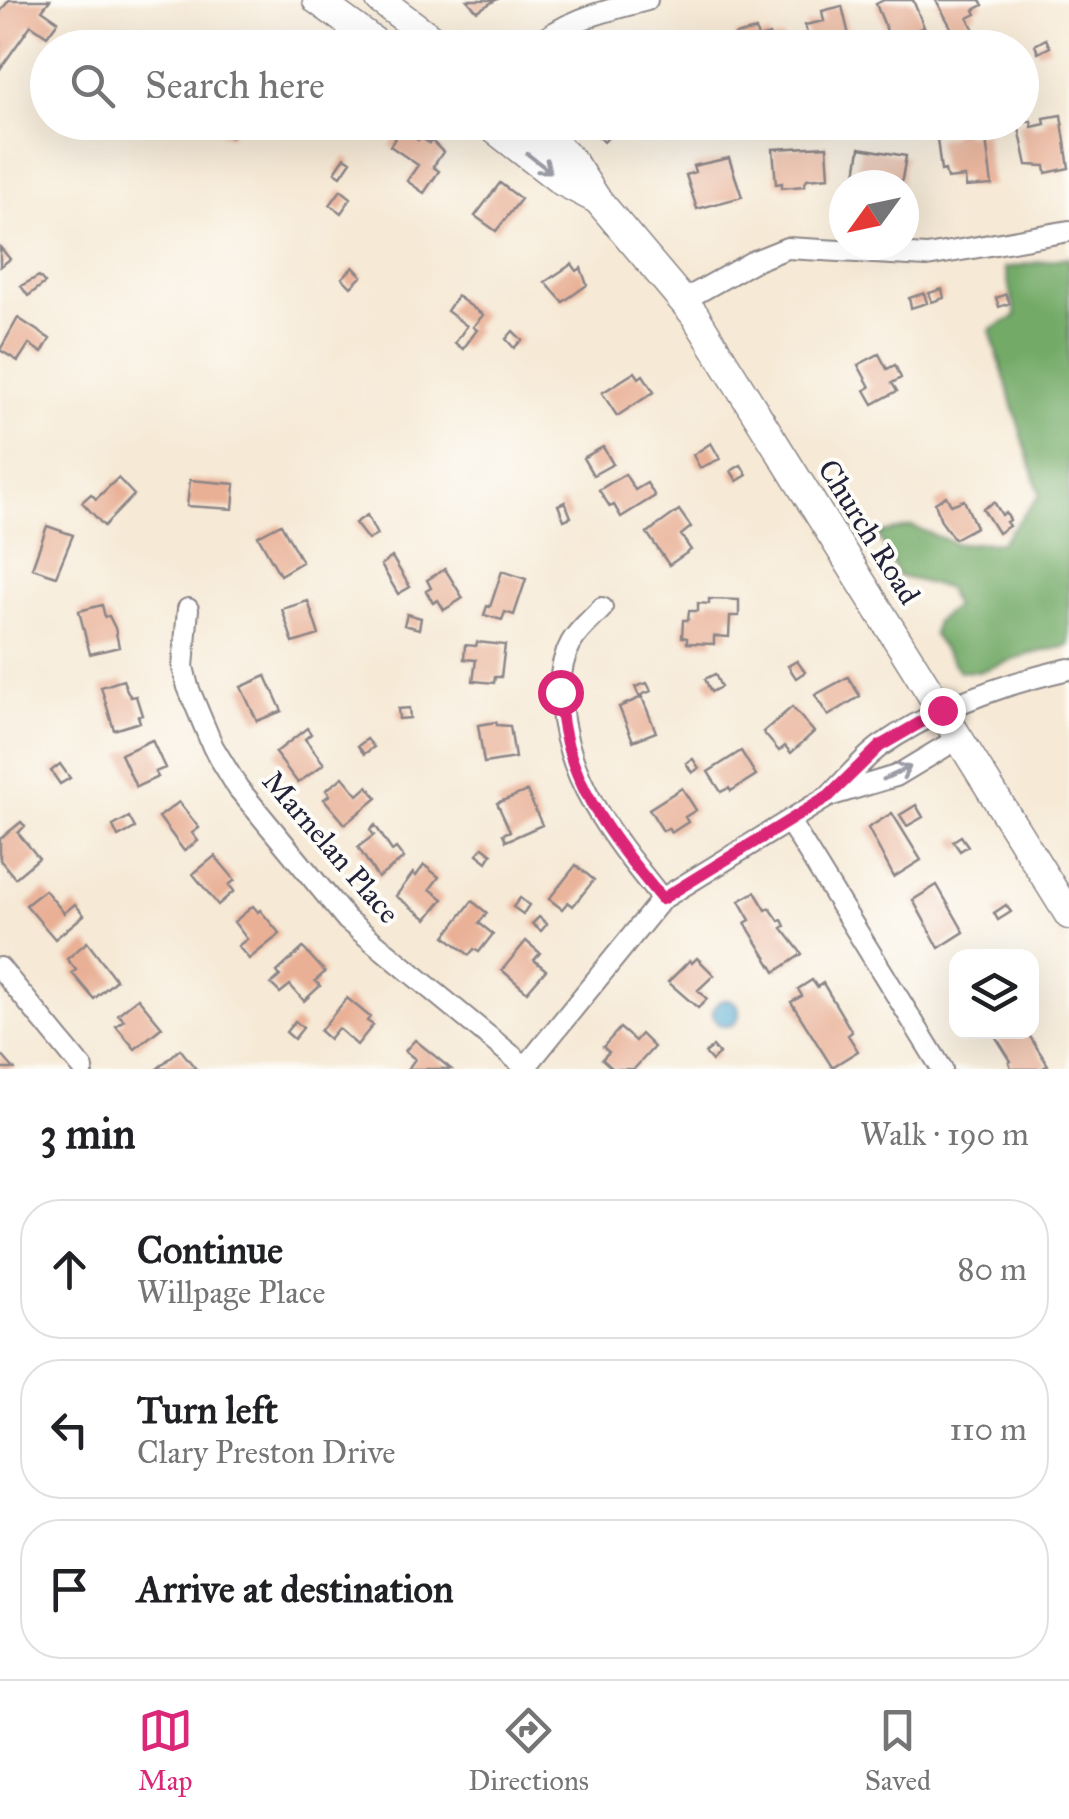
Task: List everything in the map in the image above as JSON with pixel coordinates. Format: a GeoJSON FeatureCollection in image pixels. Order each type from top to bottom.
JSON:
{"type":"FeatureCollection","features":[{"type":"Feature","properties":{"kind":"main road"},"geometry":{"type":"LineString","coordinates":[[317,0],[358,30]]}},
{"type":"Feature","properties":{"kind":"main road"},"geometry":{"type":"LineString","coordinates":[[380,0],[420,30]]}},
{"type":"Feature","properties":{"kind":"main road","name":"Church Road"},"geometry":{"type":"LineString","coordinates":[[509,140],[561,181],[596,198]]}},
{"type":"Feature","properties":{"kind":"main road","name":"Church Road"},"geometry":{"type":"LineString","coordinates":[[551,140],[684,300],[1069,915]]}},
{"type":"Feature","properties":{"kind":"street"},"geometry":{"type":"LineString","coordinates":[[558,30],[592,14],[647,0]]}},
{"type":"Feature","properties":{"kind":"street"},"geometry":{"type":"LineString","coordinates":[[684,300],[752,262],[788,248],[928,256],[1069,231]]}},
{"type":"Feature","properties":{"kind":"street"},"geometry":{"type":"LineString","coordinates":[[602,608],[572,641],[564,661],[562,724],[576,771],[592,806],[662,899]]}},
{"type":"Feature","properties":{"kind":"street","name":"Marnelan Place"},"geometry":{"type":"LineString","coordinates":[[188,609],[183,667],[188,687],[213,747],[238,788],[347,920],[526,1068]]}},
{"type":"Feature","properties":{"kind":"street"},"geometry":{"type":"LineString","coordinates":[[526,1068],[662,899],[829,796],[880,746],[942,710],[1006,685],[1069,669]]}},
{"type":"Feature","properties":{"kind":"street"},"geometry":{"type":"LineString","coordinates":[[829,796],[896,776],[959,738]]}},
{"type":"Feature","properties":{"kind":"street"},"geometry":{"type":"LineString","coordinates":[[789,821],[942,1069]]}},
{"type":"Feature","properties":{"kind":"street"},"geometry":{"type":"LineString","coordinates":[[0,968],[83,1069]]}},
{"type":"Feature","properties":{"kind":"green space"},"geometry":{"type":"Polygon","coordinates":[[[1069,257],[1069,646],[1030,654],[978,672],[959,671],[933,635],[936,621],[954,607],[947,588],[898,576],[878,534],[912,526],[956,544],[1001,542],[1040,495],[990,330],[1016,316],[1005,268],[1069,257]]]}},
{"type":"Feature","properties":{"kind":"water"},"geometry":{"type":"Polygon","coordinates":[[[726,1000],[735,1004],[739,1013],[735,1022],[726,1026],[717,1022],[713,1013],[717,1004],[726,1000]]]}},
{"type":"Feature","properties":{"kind":"building"},"geometry":{"type":"Polygon","coordinates":[[[9,0],[50,0],[42,10],[58,21],[51,30],[38,30],[31,25],[0,69],[0,12],[9,0]]]}},
{"type":"Feature","properties":{"kind":"building"},"geometry":{"type":"Polygon","coordinates":[[[467,0],[496,0],[477,11],[467,0]]]}},
{"type":"Feature","properties":{"kind":"building"},"geometry":{"type":"Polygon","coordinates":[[[884,0],[913,0],[924,27],[887,30],[876,4],[884,0]]]}},
{"type":"Feature","properties":{"kind":"building"},"geometry":{"type":"Polygon","coordinates":[[[936,0],[980,0],[983,5],[968,18],[974,30],[952,30],[936,0]]]}},
{"type":"Feature","properties":{"kind":"building"},"geometry":{"type":"Polygon","coordinates":[[[842,6],[848,30],[806,30],[805,25],[824,21],[822,11],[842,6]]]}},
{"type":"Feature","properties":{"kind":"building"},"geometry":{"type":"Polygon","coordinates":[[[1046,39],[1050,47],[1039,52],[1039,43],[1046,39]]]}},
{"type":"Feature","properties":{"kind":"building"},"geometry":{"type":"Polygon","coordinates":[[[1061,115],[1069,168],[1046,173],[1045,166],[1027,165],[1022,140],[1039,140],[1039,125],[1045,124],[1044,118],[1061,115]]]}},
{"type":"Feature","properties":{"kind":"building"},"geometry":{"type":"Polygon","coordinates":[[[394,140],[431,140],[443,152],[433,167],[439,171],[424,193],[407,181],[418,165],[390,146],[394,140]]]}},
{"type":"Feature","properties":{"kind":"building"},"geometry":{"type":"Polygon","coordinates":[[[937,140],[986,140],[992,185],[966,187],[965,177],[947,179],[945,170],[941,171],[937,140]]]}},
{"type":"Feature","properties":{"kind":"building"},"geometry":{"type":"Polygon","coordinates":[[[827,146],[829,177],[807,179],[804,186],[782,188],[782,183],[776,184],[773,149],[827,146]]]}},
{"type":"Feature","properties":{"kind":"building"},"geometry":{"type":"Polygon","coordinates":[[[860,148],[906,156],[904,170],[857,170],[860,148]]]}},
{"type":"Feature","properties":{"kind":"building"},"geometry":{"type":"Polygon","coordinates":[[[345,157],[351,161],[341,176],[335,172],[345,157]]]}},
{"type":"Feature","properties":{"kind":"building"},"geometry":{"type":"Polygon","coordinates":[[[729,158],[742,197],[697,209],[686,175],[695,172],[693,166],[729,158]]]}},
{"type":"Feature","properties":{"kind":"building"},"geometry":{"type":"Polygon","coordinates":[[[500,183],[521,199],[496,231],[475,216],[500,183]]]}},
{"type":"Feature","properties":{"kind":"building"},"geometry":{"type":"Polygon","coordinates":[[[341,190],[351,198],[341,213],[330,205],[341,190]]]}},
{"type":"Feature","properties":{"kind":"building"},"geometry":{"type":"Polygon","coordinates":[[[0,247],[10,259],[0,267],[0,247]]]}},
{"type":"Feature","properties":{"kind":"building"},"geometry":{"type":"Polygon","coordinates":[[[572,264],[577,271],[581,268],[587,285],[563,302],[545,282],[572,264]]]}},
{"type":"Feature","properties":{"kind":"building"},"geometry":{"type":"Polygon","coordinates":[[[353,267],[362,276],[351,287],[342,278],[353,267]]]}},
{"type":"Feature","properties":{"kind":"building"},"geometry":{"type":"Polygon","coordinates":[[[39,276],[45,283],[28,296],[21,286],[39,276]]]}},
{"type":"Feature","properties":{"kind":"building"},"geometry":{"type":"Polygon","coordinates":[[[942,289],[944,298],[932,302],[929,293],[942,289]]]}},
{"type":"Feature","properties":{"kind":"building"},"geometry":{"type":"Polygon","coordinates":[[[924,293],[927,303],[911,308],[909,298],[924,293]]]}},
{"type":"Feature","properties":{"kind":"building"},"geometry":{"type":"Polygon","coordinates":[[[1006,294],[1010,303],[999,307],[996,298],[1006,294]]]}},
{"type":"Feature","properties":{"kind":"building"},"geometry":{"type":"Polygon","coordinates":[[[457,296],[483,315],[463,349],[455,343],[467,326],[447,311],[457,296]]]}},
{"type":"Feature","properties":{"kind":"building"},"geometry":{"type":"Polygon","coordinates":[[[18,318],[50,339],[42,353],[29,344],[18,361],[0,350],[18,318]]]}},
{"type":"Feature","properties":{"kind":"building"},"geometry":{"type":"Polygon","coordinates":[[[513,331],[522,340],[514,348],[506,339],[513,331]]]}},
{"type":"Feature","properties":{"kind":"building"},"geometry":{"type":"Polygon","coordinates":[[[879,354],[887,369],[895,365],[901,378],[892,383],[897,391],[873,404],[865,390],[870,387],[858,365],[879,354]]]}},
{"type":"Feature","properties":{"kind":"building"},"geometry":{"type":"Polygon","coordinates":[[[635,372],[639,378],[643,375],[654,392],[617,416],[602,393],[635,372]]]}},
{"type":"Feature","properties":{"kind":"building"},"geometry":{"type":"Polygon","coordinates":[[[711,443],[720,459],[700,468],[693,455],[711,443]]]}},
{"type":"Feature","properties":{"kind":"building"},"geometry":{"type":"Polygon","coordinates":[[[603,447],[613,464],[593,475],[583,458],[603,447]]]}},
{"type":"Feature","properties":{"kind":"building"},"geometry":{"type":"Polygon","coordinates":[[[741,465],[747,475],[737,481],[731,471],[741,465]]]}},
{"type":"Feature","properties":{"kind":"building"},"geometry":{"type":"Polygon","coordinates":[[[625,474],[635,490],[647,483],[655,496],[621,517],[599,490],[625,474]]]}},
{"type":"Feature","properties":{"kind":"building"},"geometry":{"type":"Polygon","coordinates":[[[118,478],[134,495],[104,526],[82,502],[91,494],[96,499],[118,478]]]}},
{"type":"Feature","properties":{"kind":"building"},"geometry":{"type":"Polygon","coordinates":[[[190,480],[235,484],[233,509],[187,506],[190,480]]]}},
{"type":"Feature","properties":{"kind":"building"},"geometry":{"type":"Polygon","coordinates":[[[946,496],[951,505],[964,500],[976,527],[954,539],[941,521],[935,503],[946,496]]]}},
{"type":"Feature","properties":{"kind":"building"},"geometry":{"type":"Polygon","coordinates":[[[565,502],[571,517],[564,520],[558,505],[565,502]]]}},
{"type":"Feature","properties":{"kind":"building"},"geometry":{"type":"Polygon","coordinates":[[[994,502],[1010,520],[1006,522],[1009,526],[998,533],[983,509],[994,502]]]}},
{"type":"Feature","properties":{"kind":"building"},"geometry":{"type":"Polygon","coordinates":[[[679,510],[691,527],[681,535],[691,550],[669,565],[647,533],[679,510]]]}},
{"type":"Feature","properties":{"kind":"building"},"geometry":{"type":"Polygon","coordinates":[[[367,515],[377,535],[368,540],[355,523],[367,515]]]}},
{"type":"Feature","properties":{"kind":"building"},"geometry":{"type":"Polygon","coordinates":[[[281,524],[302,562],[280,575],[258,536],[281,524]]]}},
{"type":"Feature","properties":{"kind":"building"},"geometry":{"type":"Polygon","coordinates":[[[47,526],[73,535],[56,576],[32,568],[47,526]]]}},
{"type":"Feature","properties":{"kind":"building"},"geometry":{"type":"Polygon","coordinates":[[[392,557],[410,587],[398,594],[381,565],[392,557]]]}},
{"type":"Feature","properties":{"kind":"building"},"geometry":{"type":"Polygon","coordinates":[[[445,569],[463,598],[444,610],[438,600],[433,603],[426,591],[431,588],[427,580],[445,569]]]}},
{"type":"Feature","properties":{"kind":"building"},"geometry":{"type":"Polygon","coordinates":[[[502,571],[526,579],[514,615],[505,612],[502,620],[484,615],[502,571]]]}},
{"type":"Feature","properties":{"kind":"building"},"geometry":{"type":"Polygon","coordinates":[[[709,599],[739,600],[739,616],[730,616],[729,637],[714,636],[714,644],[687,643],[687,638],[682,637],[683,620],[688,620],[689,611],[698,611],[698,603],[709,604],[709,599]]]}},
{"type":"Feature","properties":{"kind":"building"},"geometry":{"type":"Polygon","coordinates":[[[308,601],[319,635],[293,643],[282,609],[308,601]]]}},
{"type":"Feature","properties":{"kind":"building"},"geometry":{"type":"Polygon","coordinates":[[[102,605],[105,617],[109,616],[115,628],[119,647],[90,654],[79,611],[102,605]]]}},
{"type":"Feature","properties":{"kind":"building"},"geometry":{"type":"Polygon","coordinates":[[[407,614],[421,618],[419,629],[404,625],[407,614]]]}},
{"type":"Feature","properties":{"kind":"building"},"geometry":{"type":"Polygon","coordinates":[[[477,642],[505,645],[501,677],[495,677],[494,683],[473,681],[476,660],[464,659],[465,645],[476,646],[477,642]]]}},
{"type":"Feature","properties":{"kind":"building"},"geometry":{"type":"Polygon","coordinates":[[[797,661],[805,672],[796,678],[788,666],[797,661]]]}},
{"type":"Feature","properties":{"kind":"building"},"geometry":{"type":"Polygon","coordinates":[[[715,674],[721,687],[711,692],[705,679],[715,674]]]}},
{"type":"Feature","properties":{"kind":"building"},"geometry":{"type":"Polygon","coordinates":[[[266,676],[282,711],[257,721],[241,687],[266,676]]]}},
{"type":"Feature","properties":{"kind":"building"},"geometry":{"type":"Polygon","coordinates":[[[848,677],[860,696],[828,716],[815,695],[848,677]]]}},
{"type":"Feature","properties":{"kind":"building"},"geometry":{"type":"Polygon","coordinates":[[[123,680],[131,697],[136,696],[142,715],[138,716],[140,722],[114,730],[101,687],[123,680]]]}},
{"type":"Feature","properties":{"kind":"building"},"geometry":{"type":"Polygon","coordinates":[[[647,683],[651,691],[639,696],[635,687],[647,683]]]}},
{"type":"Feature","properties":{"kind":"building"},"geometry":{"type":"Polygon","coordinates":[[[642,697],[656,732],[633,741],[619,707],[642,697]]]}},
{"type":"Feature","properties":{"kind":"building"},"geometry":{"type":"Polygon","coordinates":[[[792,707],[814,732],[791,753],[785,746],[779,751],[763,732],[792,707]]]}},
{"type":"Feature","properties":{"kind":"building"},"geometry":{"type":"Polygon","coordinates":[[[409,708],[410,718],[399,719],[398,709],[409,708]]]}},
{"type":"Feature","properties":{"kind":"building"},"geometry":{"type":"Polygon","coordinates":[[[496,722],[510,726],[515,758],[484,763],[478,725],[496,722]]]}},
{"type":"Feature","properties":{"kind":"building"},"geometry":{"type":"Polygon","coordinates":[[[307,728],[311,734],[305,739],[324,764],[298,783],[275,753],[307,728]]]}},
{"type":"Feature","properties":{"kind":"building"},"geometry":{"type":"Polygon","coordinates":[[[367,739],[374,747],[364,754],[358,746],[367,739]]]}},
{"type":"Feature","properties":{"kind":"building"},"geometry":{"type":"Polygon","coordinates":[[[152,740],[165,768],[155,772],[158,777],[136,787],[121,754],[152,740]]]}},
{"type":"Feature","properties":{"kind":"building"},"geometry":{"type":"Polygon","coordinates":[[[741,751],[756,775],[731,791],[729,788],[721,792],[708,772],[741,751]]]}},
{"type":"Feature","properties":{"kind":"building"},"geometry":{"type":"Polygon","coordinates":[[[693,759],[699,768],[692,773],[686,763],[693,759]]]}},
{"type":"Feature","properties":{"kind":"building"},"geometry":{"type":"Polygon","coordinates":[[[60,764],[70,778],[60,784],[51,771],[60,764]]]}},
{"type":"Feature","properties":{"kind":"building"},"geometry":{"type":"Polygon","coordinates":[[[343,777],[358,795],[368,786],[377,798],[345,824],[324,799],[330,795],[326,790],[343,777]]]}},
{"type":"Feature","properties":{"kind":"building"},"geometry":{"type":"Polygon","coordinates":[[[682,788],[696,810],[685,817],[688,822],[671,833],[668,828],[663,831],[649,809],[682,788]]]}},
{"type":"Feature","properties":{"kind":"building"},"geometry":{"type":"Polygon","coordinates":[[[527,791],[542,825],[506,841],[503,834],[510,831],[497,803],[527,791]]]}},
{"type":"Feature","properties":{"kind":"building"},"geometry":{"type":"Polygon","coordinates":[[[179,802],[199,828],[192,833],[198,841],[184,851],[159,817],[179,802]]]}},
{"type":"Feature","properties":{"kind":"building"},"geometry":{"type":"Polygon","coordinates":[[[916,805],[923,817],[907,826],[900,815],[916,805]]]}},
{"type":"Feature","properties":{"kind":"building"},"geometry":{"type":"Polygon","coordinates":[[[892,813],[921,860],[894,877],[868,828],[892,813]]]}},
{"type":"Feature","properties":{"kind":"building"},"geometry":{"type":"Polygon","coordinates":[[[129,817],[135,828],[118,837],[113,826],[129,817]]]}},
{"type":"Feature","properties":{"kind":"building"},"geometry":{"type":"Polygon","coordinates":[[[21,822],[25,826],[18,833],[39,858],[15,878],[0,860],[0,839],[21,822]]]}},
{"type":"Feature","properties":{"kind":"building"},"geometry":{"type":"Polygon","coordinates":[[[375,825],[392,851],[396,848],[404,858],[378,878],[358,847],[374,835],[370,830],[375,825]]]}},
{"type":"Feature","properties":{"kind":"building"},"geometry":{"type":"Polygon","coordinates":[[[961,836],[968,846],[960,851],[953,841],[961,836]]]}},
{"type":"Feature","properties":{"kind":"building"},"geometry":{"type":"Polygon","coordinates":[[[483,847],[492,854],[487,862],[477,854],[483,847]]]}},
{"type":"Feature","properties":{"kind":"building"},"geometry":{"type":"Polygon","coordinates":[[[215,856],[235,880],[229,885],[234,891],[218,905],[193,874],[215,856]]]}},
{"type":"Feature","properties":{"kind":"building"},"geometry":{"type":"Polygon","coordinates":[[[424,865],[439,877],[430,889],[443,899],[427,919],[396,896],[424,865]]]}},
{"type":"Feature","properties":{"kind":"building"},"geometry":{"type":"Polygon","coordinates":[[[576,865],[594,880],[573,906],[568,902],[562,909],[549,899],[576,865]]]}},
{"type":"Feature","properties":{"kind":"building"},"geometry":{"type":"Polygon","coordinates":[[[937,885],[964,932],[939,948],[913,900],[937,885]]]}},
{"type":"Feature","properties":{"kind":"building"},"geometry":{"type":"Polygon","coordinates":[[[45,890],[64,913],[75,904],[84,915],[55,939],[26,905],[45,890]]]}},
{"type":"Feature","properties":{"kind":"building"},"geometry":{"type":"Polygon","coordinates":[[[755,892],[766,910],[770,908],[782,920],[782,928],[802,954],[775,972],[745,923],[750,920],[739,901],[755,892]]]}},
{"type":"Feature","properties":{"kind":"building"},"geometry":{"type":"Polygon","coordinates":[[[520,898],[529,905],[523,914],[513,907],[520,898]]]}},
{"type":"Feature","properties":{"kind":"building"},"geometry":{"type":"Polygon","coordinates":[[[472,901],[487,913],[479,923],[493,934],[479,952],[474,949],[469,955],[445,936],[472,901]]]}},
{"type":"Feature","properties":{"kind":"building"},"geometry":{"type":"Polygon","coordinates":[[[1006,905],[1011,912],[998,920],[994,913],[1006,905]]]}},
{"type":"Feature","properties":{"kind":"building"},"geometry":{"type":"Polygon","coordinates":[[[253,906],[280,934],[249,959],[238,946],[247,939],[234,922],[253,906]]]}},
{"type":"Feature","properties":{"kind":"building"},"geometry":{"type":"Polygon","coordinates":[[[539,917],[547,924],[541,931],[532,924],[539,917]]]}},
{"type":"Feature","properties":{"kind":"building"},"geometry":{"type":"Polygon","coordinates":[[[526,941],[540,953],[534,960],[546,970],[527,992],[502,970],[526,941]]]}},
{"type":"Feature","properties":{"kind":"building"},"geometry":{"type":"Polygon","coordinates":[[[87,942],[116,980],[94,999],[72,973],[76,970],[67,959],[87,942]]]}},
{"type":"Feature","properties":{"kind":"building"},"geometry":{"type":"Polygon","coordinates":[[[303,948],[325,972],[315,981],[320,986],[304,1001],[290,985],[280,993],[271,984],[280,976],[277,972],[303,948]]]}},
{"type":"Feature","properties":{"kind":"building"},"geometry":{"type":"Polygon","coordinates":[[[697,958],[714,975],[698,990],[707,999],[698,1008],[668,982],[697,958]]]}},
{"type":"Feature","properties":{"kind":"building"},"geometry":{"type":"Polygon","coordinates":[[[812,980],[817,987],[823,983],[852,1032],[848,1035],[858,1051],[832,1067],[791,1002],[802,996],[798,989],[812,980]]]}},
{"type":"Feature","properties":{"kind":"building"},"geometry":{"type":"Polygon","coordinates":[[[138,998],[162,1027],[135,1049],[116,1026],[124,1020],[118,1014],[138,998]]]}},
{"type":"Feature","properties":{"kind":"building"},"geometry":{"type":"Polygon","coordinates":[[[347,998],[370,1017],[367,1021],[373,1025],[357,1045],[338,1028],[329,1039],[320,1031],[347,998]]]}},
{"type":"Feature","properties":{"kind":"building"},"geometry":{"type":"Polygon","coordinates":[[[295,1021],[303,1028],[294,1039],[286,1032],[295,1021]]]}},
{"type":"Feature","properties":{"kind":"building"},"geometry":{"type":"Polygon","coordinates":[[[620,1028],[635,1041],[641,1034],[654,1047],[634,1069],[613,1069],[602,1059],[609,1052],[603,1047],[620,1028]]]}},
{"type":"Feature","properties":{"kind":"building"},"geometry":{"type":"Polygon","coordinates":[[[997,1039],[1031,1039],[1048,1065],[1041,1069],[1012,1069],[997,1039]]]}},
{"type":"Feature","properties":{"kind":"building"},"geometry":{"type":"Polygon","coordinates":[[[415,1040],[451,1069],[408,1069],[415,1059],[405,1051],[415,1040]]]}},
{"type":"Feature","properties":{"kind":"building"},"geometry":{"type":"Polygon","coordinates":[[[713,1047],[719,1054],[712,1061],[705,1053],[713,1047]]]}},
{"type":"Feature","properties":{"kind":"building"},"geometry":{"type":"Polygon","coordinates":[[[180,1049],[196,1069],[157,1069],[180,1049]]]}},
{"type":"Feature","properties":{"kind":"building"},"geometry":{"type":"Polygon","coordinates":[[[0,1053],[14,1069],[0,1069],[0,1053]]]}},
{"type":"Feature","properties":{"kind":"route"},"geometry":{"type":"LineString","coordinates":[[560,692],[562,724],[582,788],[618,844],[662,899],[829,796],[880,746],[942,710]]}}]}
